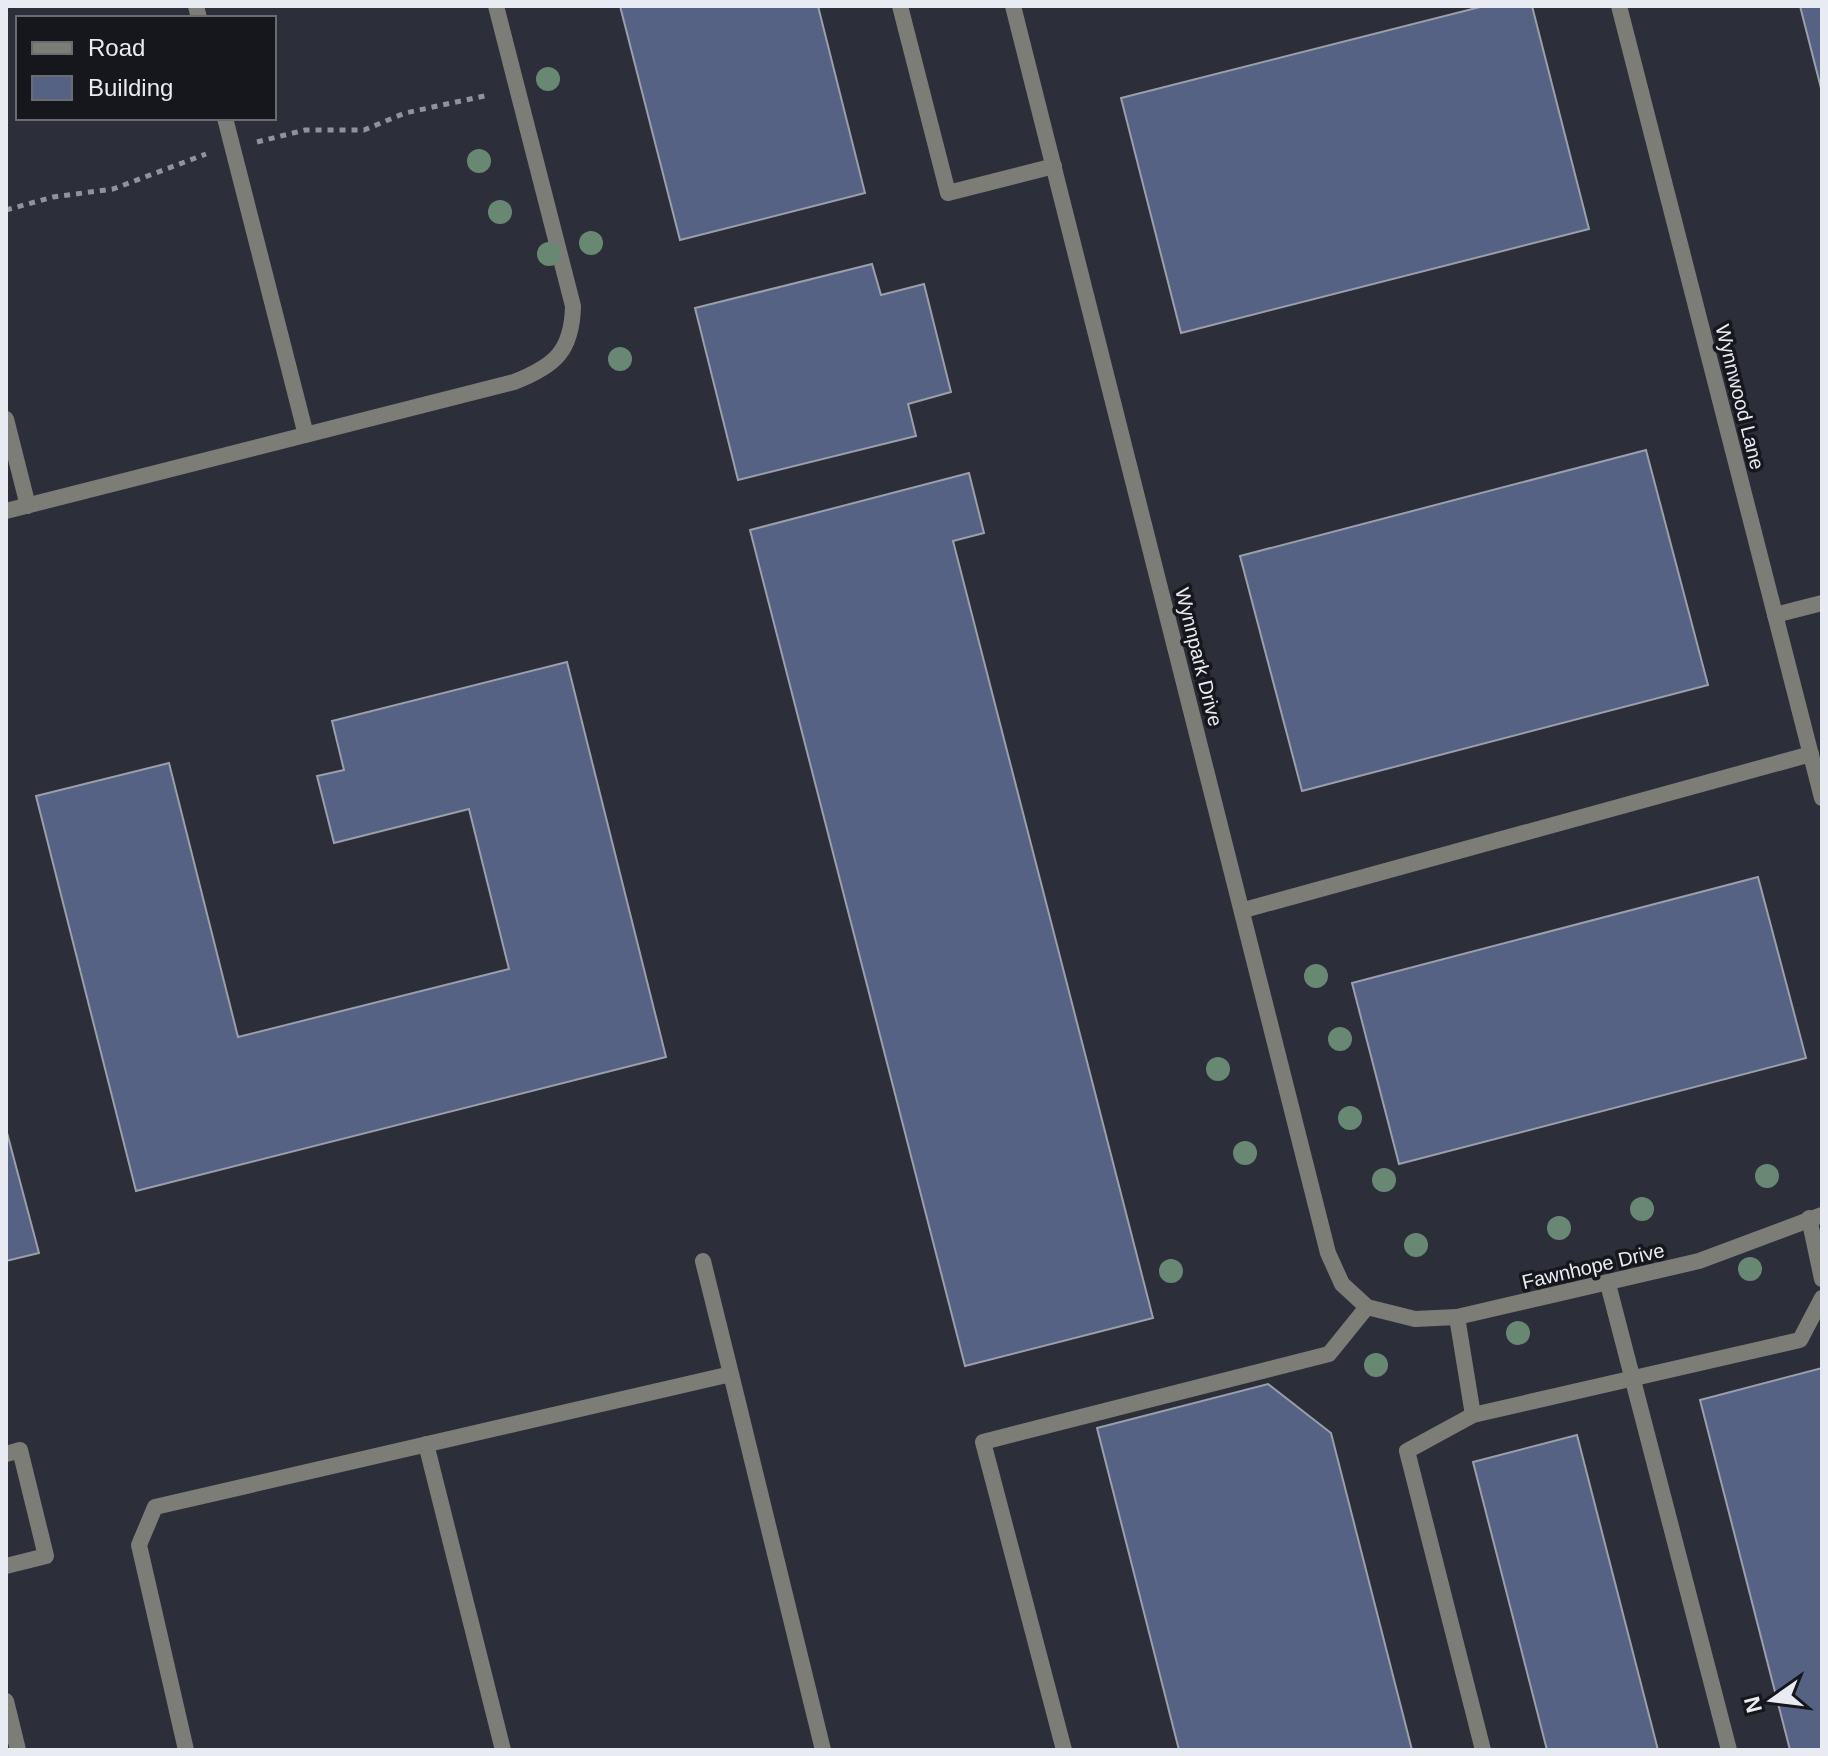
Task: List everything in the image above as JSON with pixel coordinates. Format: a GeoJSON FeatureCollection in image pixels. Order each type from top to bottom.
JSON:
{"type":"FeatureCollection","features":[{"type":"Feature","properties":{"kind":"street"},"geometry":{"type":"LineString","coordinates":[[6,511],[538,373],[559,356],[572,333],[573,306],[496,6]]}},
{"type":"Feature","properties":{"kind":"street"},"geometry":{"type":"LineString","coordinates":[[900,6],[948,193],[1054,166]]}},
{"type":"Feature","properties":{"kind":"street","name":"Wynnpark Drive"},"geometry":{"type":"LineString","coordinates":[[1013,6],[1244,910],[1328,1253],[1342,1284],[1367,1307]]}},
{"type":"Feature","properties":{"kind":"street","name":"Wynnwood Lane"},"geometry":{"type":"LineString","coordinates":[[1619,6],[1822,798]]}},
{"type":"Feature","properties":{"kind":"street"},"geometry":{"type":"LineString","coordinates":[[226,120],[306,435]]}},
{"type":"Feature","properties":{"kind":"street"},"geometry":{"type":"LineString","coordinates":[[6,419],[28,506]]}},
{"type":"Feature","properties":{"kind":"street"},"geometry":{"type":"LineString","coordinates":[[1775,615],[1822,603]]}},
{"type":"Feature","properties":{"kind":"street"},"geometry":{"type":"LineString","coordinates":[[1244,910],[1811,754]]}},
{"type":"Feature","properties":{"kind":"street"},"geometry":{"type":"LineString","coordinates":[[1816,1216],[1822,1279]]}},
{"type":"Feature","properties":{"kind":"street","name":"Fawnhope Drive"},"geometry":{"type":"LineString","coordinates":[[1367,1307],[1415,1319],[1457,1317],[1699,1261],[1816,1216]]}},
{"type":"Feature","properties":{"kind":"street"},"geometry":{"type":"LineString","coordinates":[[703,1261],[823,1750]]}},
{"type":"Feature","properties":{"kind":"street"},"geometry":{"type":"LineString","coordinates":[[1608,1284],[1729,1750]]}},
{"type":"Feature","properties":{"kind":"street"},"geometry":{"type":"LineString","coordinates":[[1483,1750],[1407,1451],[1473,1415],[1632,1381],[1800,1340],[1822,1298]]}},
{"type":"Feature","properties":{"kind":"street"},"geometry":{"type":"LineString","coordinates":[[1064,1750],[983,1442],[1329,1354],[1367,1307]]}},
{"type":"Feature","properties":{"kind":"street"},"geometry":{"type":"LineString","coordinates":[[1457,1317],[1473,1415]]}},
{"type":"Feature","properties":{"kind":"street"},"geometry":{"type":"LineString","coordinates":[[186,1750],[139,1545],[155,1507],[731,1374]]}},
{"type":"Feature","properties":{"kind":"street"},"geometry":{"type":"LineString","coordinates":[[426,1444],[503,1750]]}},
{"type":"Feature","properties":{"kind":"street"},"geometry":{"type":"LineString","coordinates":[[6,1454],[20,1450],[46,1556],[6,1566]]}},
{"type":"Feature","properties":{"kind":"street"},"geometry":{"type":"LineString","coordinates":[[6,1701],[18,1750]]}},
{"type":"Feature","properties":{"kind":"path"},"geometry":{"type":"LineString","coordinates":[[257,142],[305,130],[364,130],[405,113],[489,95]]}},
{"type":"Feature","properties":{"kind":"path"},"geometry":{"type":"LineString","coordinates":[[6,210],[53,197],[113,189],[207,154]]}},
{"type":"Feature","properties":{"kind":"building"},"geometry":{"type":"Polygon","coordinates":[[[620,6],[818,6],[865,193],[680,240],[620,6]]]}},
{"type":"Feature","properties":{"kind":"building"},"geometry":{"type":"Polygon","coordinates":[[[1484,6],[1532,6],[1589,229],[1181,333],[1121,98],[1484,6]]]}},
{"type":"Feature","properties":{"kind":"building"},"geometry":{"type":"Polygon","coordinates":[[[1800,6],[1822,6],[1822,92],[1800,6]]]}},
{"type":"Feature","properties":{"kind":"building"},"geometry":{"type":"Polygon","coordinates":[[[872,264],[881,295],[924,284],[951,392],[908,404],[916,436],[738,480],[695,308],[872,264]]]}},
{"type":"Feature","properties":{"kind":"building"},"geometry":{"type":"Polygon","coordinates":[[[1646,450],[1708,685],[1302,791],[1240,556],[1646,450]]]}},
{"type":"Feature","properties":{"kind":"building"},"geometry":{"type":"Polygon","coordinates":[[[969,473],[984,533],[953,541],[1153,1318],[965,1366],[750,530],[969,473]]]}},
{"type":"Feature","properties":{"kind":"building"},"geometry":{"type":"Polygon","coordinates":[[[567,662],[666,1057],[136,1191],[36,796],[169,763],[238,1037],[509,969],[469,809],[334,843],[317,776],[344,770],[332,721],[567,662]]]}},
{"type":"Feature","properties":{"kind":"building"},"geometry":{"type":"Polygon","coordinates":[[[1758,877],[1806,1058],[1399,1164],[1352,983],[1758,877]]]}},
{"type":"Feature","properties":{"kind":"building"},"geometry":{"type":"Polygon","coordinates":[[[6,1129],[39,1253],[6,1261],[6,1129]]]}},
{"type":"Feature","properties":{"kind":"building"},"geometry":{"type":"Polygon","coordinates":[[[1822,1368],[1822,1750],[1790,1750],[1700,1400],[1822,1368]]]}},
{"type":"Feature","properties":{"kind":"building"},"geometry":{"type":"Polygon","coordinates":[[[1268,1384],[1331,1433],[1412,1750],[1179,1750],[1097,1428],[1268,1384]]]}},
{"type":"Feature","properties":{"kind":"building"},"geometry":{"type":"Polygon","coordinates":[[[1577,1435],[1658,1750],[1547,1750],[1473,1462],[1577,1435]]]}}]}
